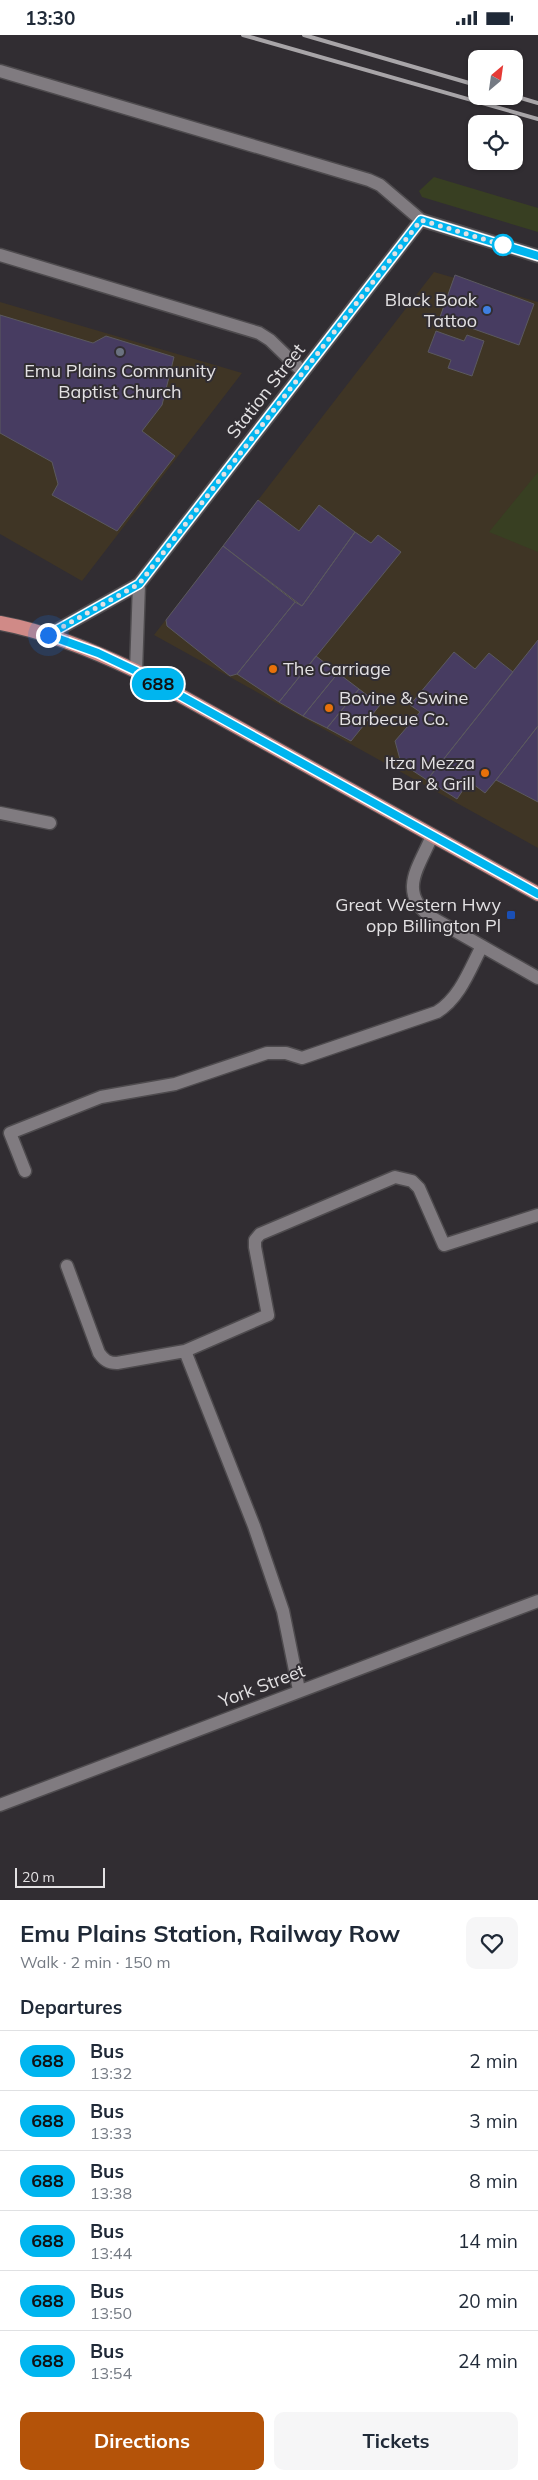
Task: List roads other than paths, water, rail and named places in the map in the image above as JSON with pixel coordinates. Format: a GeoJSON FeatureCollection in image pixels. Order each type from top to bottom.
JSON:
{"type":"FeatureCollection","features":[{"type":"Feature","properties":{"kind":"highway"},"geometry":{"type":"LineString","coordinates":[[0,623],[48,635],[98,653],[136,671],[538,894]]}},
{"type":"Feature","properties":{"kind":"street"},"geometry":{"type":"LineString","coordinates":[[0,71],[369,180],[380,185],[421,220],[538,256]]}},
{"type":"Feature","properties":{"kind":"street","name":"Station Street"},"geometry":{"type":"LineString","coordinates":[[48,635],[139,584],[421,220]]}},
{"type":"Feature","properties":{"kind":"street"},"geometry":{"type":"LineString","coordinates":[[0,255],[259,333],[303,372]]}},
{"type":"Feature","properties":{"kind":"street"},"geometry":{"type":"LineString","coordinates":[[136,671],[139,584]]}},
{"type":"Feature","properties":{"kind":"street"},"geometry":{"type":"LineString","coordinates":[[0,813],[50,823]]}},
{"type":"Feature","properties":{"kind":"street"},"geometry":{"type":"LineString","coordinates":[[432,836],[413,880],[412,895],[416,904],[431,917],[538,978]]}},
{"type":"Feature","properties":{"kind":"street"},"geometry":{"type":"LineString","coordinates":[[25,1171],[10,1133],[101,1097],[175,1084],[267,1053],[286,1053],[302,1059],[437,1011],[446,1006],[459,991],[482,946]]}},
{"type":"Feature","properties":{"kind":"street"},"geometry":{"type":"LineString","coordinates":[[67,1266],[100,1353],[110,1363],[116,1363],[185,1351],[268,1315],[255,1247],[256,1240],[260,1234],[395,1177],[412,1181],[420,1188],[444,1245],[538,1215]]}},
{"type":"Feature","properties":{"kind":"street"},"geometry":{"type":"LineString","coordinates":[[185,1351],[254,1526],[283,1611],[299,1690]]}},
{"type":"Feature","properties":{"kind":"street","name":"York Street"},"geometry":{"type":"LineString","coordinates":[[0,1805],[299,1690],[538,1601]]}},
{"type":"Feature","properties":{"kind":"railway"},"geometry":{"type":"LineString","coordinates":[[243,35],[538,119]]}},
{"type":"Feature","properties":{"kind":"railway"},"geometry":{"type":"LineString","coordinates":[[304,35],[468,83]]}},
{"type":"Feature","properties":{"kind":"railway"},"geometry":{"type":"LineString","coordinates":[[523,99],[538,103]]}},
{"type":"Feature","properties":{"kind":"place","name":"Black Book Tattoo"},"geometry":{"type":"Point","coordinates":[487,310]}},
{"type":"Feature","properties":{"kind":"place","name":"Emu Plains Community Baptist Church"},"geometry":{"type":"Point","coordinates":[120,352]}},
{"type":"Feature","properties":{"kind":"place","name":"The Carriage"},"geometry":{"type":"Point","coordinates":[273,669]}},
{"type":"Feature","properties":{"kind":"place","name":"Bovine & Swine Barbecue Co."},"geometry":{"type":"Point","coordinates":[329,708]}},
{"type":"Feature","properties":{"kind":"place","name":"Itza Mezza Bar & Grill"},"geometry":{"type":"Point","coordinates":[485,773]}},
{"type":"Feature","properties":{"kind":"place","name":"Great Western Hwy opp Billington Pl"},"geometry":{"type":"Point","coordinates":[511,915]}}]}
